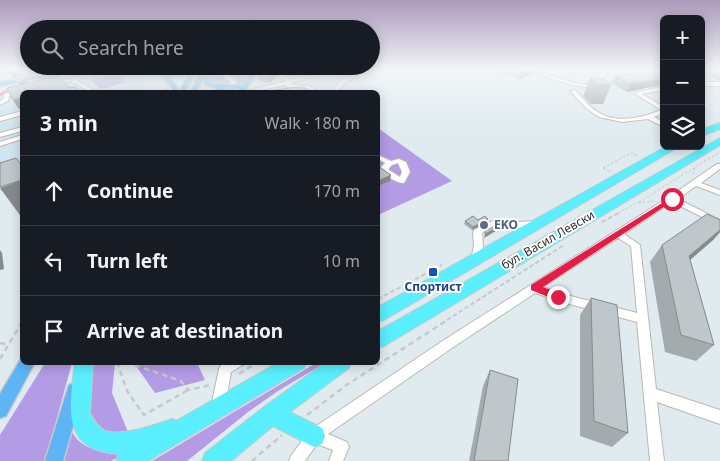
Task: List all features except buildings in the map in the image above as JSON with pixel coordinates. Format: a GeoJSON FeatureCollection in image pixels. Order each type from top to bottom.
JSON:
{"type":"FeatureCollection","features":[{"type":"Feature","properties":{"kind":"highway"},"geometry":{"type":"LineString","coordinates":[[705,132],[720,126]]}},
{"type":"Feature","properties":{"kind":"highway","name":"бул. Васил Левски"},"geometry":{"type":"LineString","coordinates":[[380,339],[598,210],[718,147]]}},
{"type":"Feature","properties":{"kind":"highway","name":"бул. Васил Левски"},"geometry":{"type":"LineString","coordinates":[[384,311],[668,150]]}},
{"type":"Feature","properties":{"kind":"highway"},"geometry":{"type":"LineString","coordinates":[[581,199],[596,202],[600,206],[598,210]]}},
{"type":"Feature","properties":{"kind":"highway"},"geometry":{"type":"LineString","coordinates":[[384,311],[403,305],[410,310],[411,317],[405,324]]}},
{"type":"Feature","properties":{"kind":"highway"},"geometry":{"type":"LineString","coordinates":[[83,365],[80,413],[88,431],[97,439],[111,444],[125,443],[195,423]]}},
{"type":"Feature","properties":{"kind":"highway"},"geometry":{"type":"LineString","coordinates":[[136,461],[172,437],[293,365]]}},
{"type":"Feature","properties":{"kind":"highway"},"geometry":{"type":"LineString","coordinates":[[213,461],[271,414],[338,365]]}},
{"type":"Feature","properties":{"kind":"highway"},"geometry":{"type":"LineString","coordinates":[[271,414],[314,436]]}},
{"type":"Feature","properties":{"kind":"highway"},"geometry":{"type":"LineString","coordinates":[[127,461],[172,437]]}},
{"type":"Feature","properties":{"kind":"main road"},"geometry":{"type":"LineString","coordinates":[[0,410],[26,365]]}},
{"type":"Feature","properties":{"kind":"main road"},"geometry":{"type":"LineString","coordinates":[[54,461],[82,365]]}},
{"type":"Feature","properties":{"kind":"street"},"geometry":{"type":"LineString","coordinates":[[0,103],[6,100],[6,95],[20,92]]}},
{"type":"Feature","properties":{"kind":"street"},"geometry":{"type":"LineString","coordinates":[[573,92],[594,113],[604,117],[630,119],[649,117],[660,110]]}},
{"type":"Feature","properties":{"kind":"street"},"geometry":{"type":"LineString","coordinates":[[640,92],[637,92],[660,108]]}},
{"type":"Feature","properties":{"kind":"street"},"geometry":{"type":"LineString","coordinates":[[0,119],[20,114]]}},
{"type":"Feature","properties":{"kind":"street"},"geometry":{"type":"LineString","coordinates":[[649,117],[660,123]]}},
{"type":"Feature","properties":{"kind":"street"},"geometry":{"type":"LineString","coordinates":[[0,135],[20,130]]}},
{"type":"Feature","properties":{"kind":"street"},"geometry":{"type":"LineString","coordinates":[[0,144],[20,138]]}},
{"type":"Feature","properties":{"kind":"street"},"geometry":{"type":"LineString","coordinates":[[380,158],[390,163]]}},
{"type":"Feature","properties":{"kind":"street"},"geometry":{"type":"LineString","coordinates":[[296,461],[314,436],[534,288],[672,199],[694,180],[720,166]]}},
{"type":"Feature","properties":{"kind":"street"},"geometry":{"type":"LineString","coordinates":[[694,180],[720,193]]}},
{"type":"Feature","properties":{"kind":"street"},"geometry":{"type":"LineString","coordinates":[[672,199],[720,223]]}},
{"type":"Feature","properties":{"kind":"street"},"geometry":{"type":"LineString","coordinates":[[476,260],[479,246],[477,232],[497,222],[517,225],[536,224]]}},
{"type":"Feature","properties":{"kind":"street"},"geometry":{"type":"LineString","coordinates":[[618,234],[635,245],[657,461]]}},
{"type":"Feature","properties":{"kind":"street"},"geometry":{"type":"LineString","coordinates":[[534,288],[558,297],[642,319]]}},
{"type":"Feature","properties":{"kind":"street"},"geometry":{"type":"LineString","coordinates":[[217,410],[225,369],[232,365]]}},
{"type":"Feature","properties":{"kind":"street"},"geometry":{"type":"LineString","coordinates":[[650,394],[720,417]]}},
{"type":"Feature","properties":{"kind":"street"},"geometry":{"type":"LineString","coordinates":[[314,436],[342,447],[336,461]]}},
{"type":"Feature","properties":{"kind":"path"},"geometry":{"type":"LineString","coordinates":[[595,226],[637,204],[695,167],[718,147]]}},
{"type":"Feature","properties":{"kind":"path"},"geometry":{"type":"LineString","coordinates":[[612,172],[603,168],[631,153],[640,157]]}},
{"type":"Feature","properties":{"kind":"path"},"geometry":{"type":"LineString","coordinates":[[694,180],[695,167]]}},
{"type":"Feature","properties":{"kind":"path"},"geometry":{"type":"LineString","coordinates":[[637,204],[656,200]]}},
{"type":"Feature","properties":{"kind":"path"},"geometry":{"type":"LineString","coordinates":[[380,363],[570,240]]}},
{"type":"Feature","properties":{"kind":"path"},"geometry":{"type":"LineString","coordinates":[[0,360],[20,325]]}},
{"type":"Feature","properties":{"kind":"path"},"geometry":{"type":"LineString","coordinates":[[0,343],[8,345]]}},
{"type":"Feature","properties":{"kind":"path"},"geometry":{"type":"LineString","coordinates":[[118,365],[127,391],[144,415],[188,390],[222,383]]}},
{"type":"Feature","properties":{"kind":"path"},"geometry":{"type":"LineString","coordinates":[[135,365],[181,381],[188,390]]}},
{"type":"Feature","properties":{"kind":"path"},"geometry":{"type":"LineString","coordinates":[[252,461],[348,384],[377,365]]}},
{"type":"Feature","properties":{"kind":"shaded area"},"geometry":{"type":"Polygon","coordinates":[[[0,92],[20,92],[20,166],[0,176],[0,92]]]}},
{"type":"Feature","properties":{"kind":"shaded area"},"geometry":{"type":"Polygon","coordinates":[[[380,129],[452,181],[380,214],[380,129]]]}},
{"type":"Feature","properties":{"kind":"shaded area"},"geometry":{"type":"Polygon","coordinates":[[[44,365],[71,365],[45,461],[0,461],[0,435],[44,365]]]}},
{"type":"Feature","properties":{"kind":"shaded area"},"geometry":{"type":"Polygon","coordinates":[[[90,365],[115,365],[112,393],[130,437],[91,429],[88,379],[90,365]]]}},
{"type":"Feature","properties":{"kind":"shaded area"},"geometry":{"type":"Polygon","coordinates":[[[135,365],[198,365],[205,380],[155,393],[135,365]]]}},
{"type":"Feature","properties":{"kind":"shaded area"},"geometry":{"type":"Polygon","coordinates":[[[313,365],[322,365],[278,391],[248,412],[187,461],[152,461],[313,365]]]}},
{"type":"Feature","properties":{"kind":"shaded area"},"geometry":{"type":"Polygon","coordinates":[[[71,428],[79,441],[86,446],[110,453],[126,453],[111,461],[60,461],[71,428]]]}},
{"type":"Feature","properties":{"kind":"waterway"},"geometry":{"type":"LineString","coordinates":[[0,95],[5,92]]}},
{"type":"Feature","properties":{"kind":"place","name":"EKO"},"geometry":{"type":"Point","coordinates":[484,225]}},
{"type":"Feature","properties":{"kind":"place","name":"Спортист"},"geometry":{"type":"Point","coordinates":[433,272]}},
{"type":"Feature","properties":{"kind":"route"},"geometry":{"type":"LineString","coordinates":[[558,297],[534,288],[672,199]]}}]}
